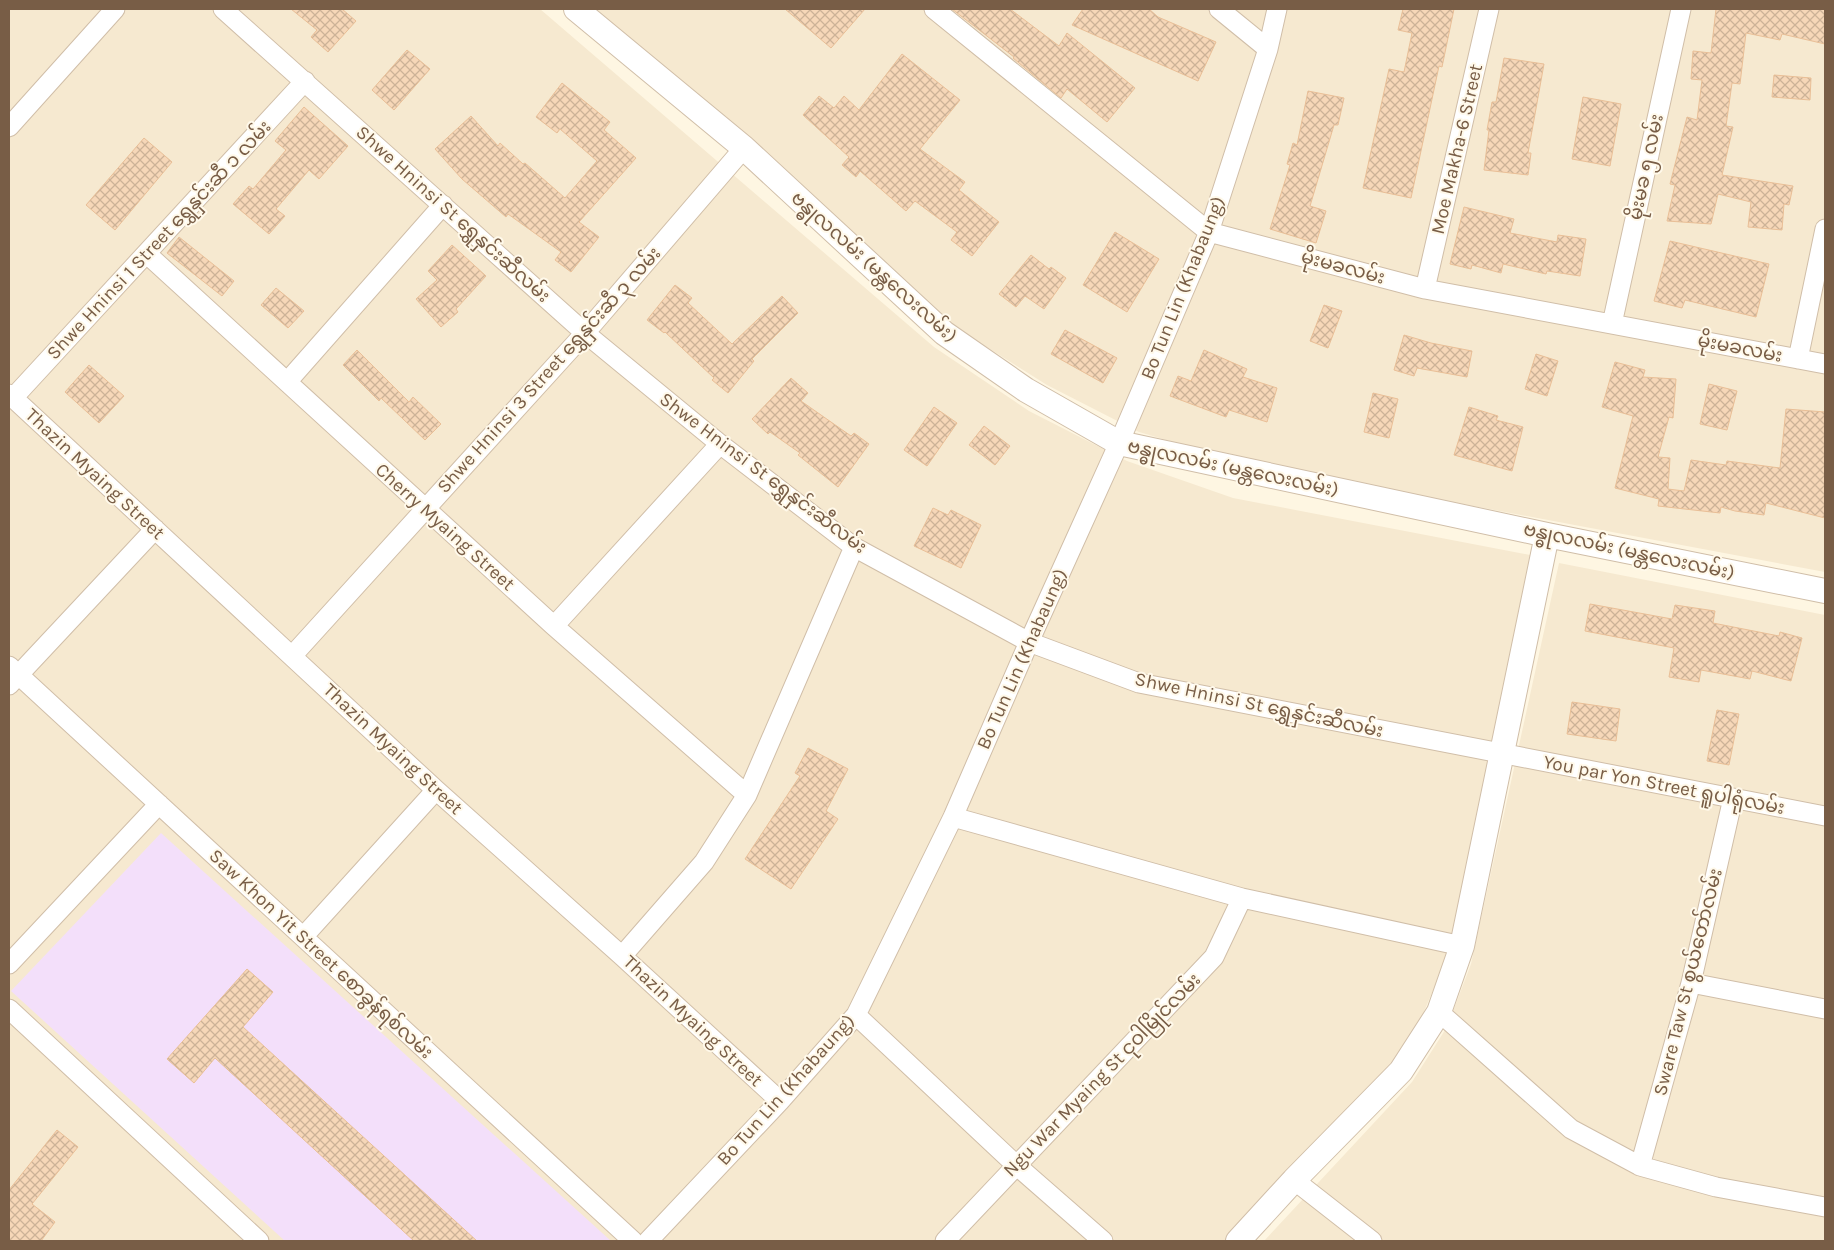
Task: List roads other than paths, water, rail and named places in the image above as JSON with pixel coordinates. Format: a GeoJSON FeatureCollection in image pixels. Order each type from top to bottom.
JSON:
{"type":"FeatureCollection","features":[{"type":"Feature","properties":{"kind":"street"},"geometry":{"type":"LineString","coordinates":[[12,118],[115,9]]}},
{"type":"Feature","properties":{"kind":"street","name":"Shwe Hninsi St ရွှေနှင်းဆီလမ်း"},"geometry":{"type":"LineString","coordinates":[[223,9],[585,333],[720,444],[854,546],[1029,642],[1139,683],[1502,753]]}},
{"type":"Feature","properties":{"kind":"street","name":"ဗန္ဓုလလမ်း (မန္တလေးလမ်း)"},"geometry":{"type":"LineString","coordinates":[[576,9],[744,148],[944,333],[1026,390],[1119,443],[1546,535],[1825,591]]}},
{"type":"Feature","properties":{"kind":"street","name":"မိုးမခလမ်း"},"geometry":{"type":"LineString","coordinates":[[934,9],[1209,232],[1425,289],[1825,364]]}},
{"type":"Feature","properties":{"kind":"street"},"geometry":{"type":"LineString","coordinates":[[1219,9],[1268,49]]}},
{"type":"Feature","properties":{"kind":"street","name":"Bo Tun Lin (Khabaung)"},"geometry":{"type":"LineString","coordinates":[[648,1241],[780,1101],[856,1014],[953,817],[1029,642],[1119,443],[1209,232],[1268,49],[1277,9]]}},
{"type":"Feature","properties":{"kind":"street","name":"Moe Makha-6 Street"},"geometry":{"type":"LineString","coordinates":[[1425,289],[1489,9]]}},
{"type":"Feature","properties":{"kind":"street","name":"မိုးမခ ၅ လမ်း"},"geometry":{"type":"LineString","coordinates":[[1612,324],[1680,9]]}},
{"type":"Feature","properties":{"kind":"street","name":"Shwe Hninsi 1 Street ရွှေနှင်းဆီ ၁ လမ်း"},"geometry":{"type":"LineString","coordinates":[[11,396],[147,254],[305,81]]}},
{"type":"Feature","properties":{"kind":"street","name":"Shwe Hninsi 3 Street ရွှေနှင်းဆီ ၃ လမ်း"},"geometry":{"type":"LineString","coordinates":[[292,656],[585,333],[744,148]]}},
{"type":"Feature","properties":{"kind":"street"},"geometry":{"type":"LineString","coordinates":[[287,382],[443,205]]}},
{"type":"Feature","properties":{"kind":"street"},"geometry":{"type":"LineString","coordinates":[[1798,359],[1825,229]]}},
{"type":"Feature","properties":{"kind":"street","name":"Cherry Myaing Street"},"geometry":{"type":"LineString","coordinates":[[147,254],[554,626],[747,795]]}},
{"type":"Feature","properties":{"kind":"street","name":"Thazin Myaing Street"},"geometry":{"type":"LineString","coordinates":[[11,396],[436,790],[622,956],[780,1101]]}},
{"type":"Feature","properties":{"kind":"street"},"geometry":{"type":"LineString","coordinates":[[554,626],[720,444]]}},
{"type":"Feature","properties":{"kind":"street"},"geometry":{"type":"LineString","coordinates":[[12,676],[155,529]]}},
{"type":"Feature","properties":{"kind":"street"},"geometry":{"type":"LineString","coordinates":[[1238,1241],[1294,1180],[1401,1071],[1439,1012],[1462,946],[1546,535]]}},
{"type":"Feature","properties":{"kind":"street"},"geometry":{"type":"LineString","coordinates":[[622,956],[704,862],[747,795],[854,546]]}},
{"type":"Feature","properties":{"kind":"street","name":"Saw Khon Yit Street စောခွန်ရစ်လမ်း"},"geometry":{"type":"LineString","coordinates":[[12,676],[159,804],[633,1241]]}},
{"type":"Feature","properties":{"kind":"street","name":"You par Yon Street ရူပါရုံလမ်း"},"geometry":{"type":"LineString","coordinates":[[1502,753],[1825,816]]}},
{"type":"Feature","properties":{"kind":"street"},"geometry":{"type":"LineString","coordinates":[[303,937],[436,790]]}},
{"type":"Feature","properties":{"kind":"street","name":"Sware Taw St စွယ်တော်လမ်း"},"geometry":{"type":"LineString","coordinates":[[1640,1166],[1691,983],[1733,798]]}},
{"type":"Feature","properties":{"kind":"street"},"geometry":{"type":"LineString","coordinates":[[9,964],[159,804]]}},
{"type":"Feature","properties":{"kind":"street"},"geometry":{"type":"LineString","coordinates":[[953,817],[1242,898],[1462,946]]}},
{"type":"Feature","properties":{"kind":"street","name":"Ngu War Myaing St ငုဝါမြိုင်လမ်း"},"geometry":{"type":"LineString","coordinates":[[945,1241],[1214,957],[1242,898]]}},
{"type":"Feature","properties":{"kind":"street"},"geometry":{"type":"LineString","coordinates":[[1691,983],[1825,1009]]}},
{"type":"Feature","properties":{"kind":"street"},"geometry":{"type":"LineString","coordinates":[[9,1009],[259,1241]]}},
{"type":"Feature","properties":{"kind":"street"},"geometry":{"type":"LineString","coordinates":[[1439,1012],[1571,1130],[1640,1166],[1716,1187],[1825,1207]]}},
{"type":"Feature","properties":{"kind":"street"},"geometry":{"type":"LineString","coordinates":[[856,1014],[1016,1165],[1103,1241]]}},
{"type":"Feature","properties":{"kind":"street"},"geometry":{"type":"LineString","coordinates":[[1294,1180],[1372,1241]]}}]}
